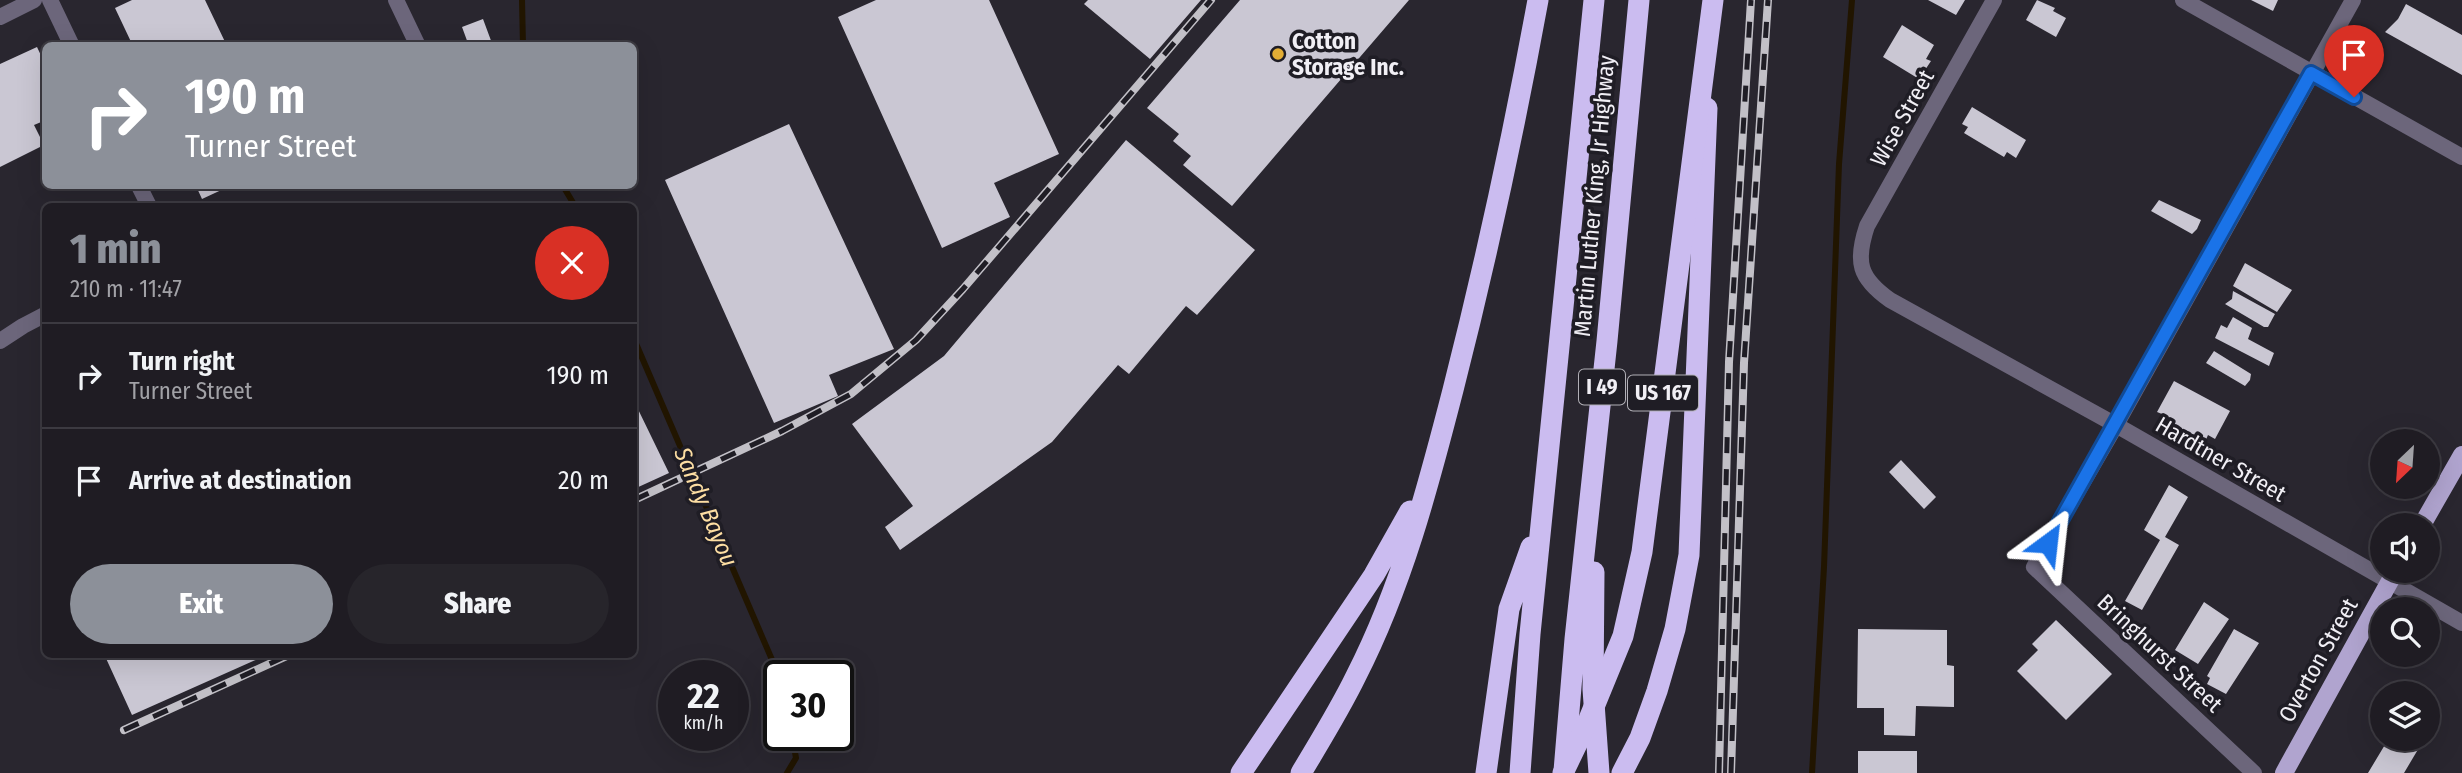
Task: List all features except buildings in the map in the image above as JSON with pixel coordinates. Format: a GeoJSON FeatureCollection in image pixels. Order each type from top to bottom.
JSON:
{"type":"FeatureCollection","features":[{"type":"Feature","properties":{"kind":"highway"},"geometry":{"type":"LineString","coordinates":[[1301,773],[1356,676],[1391,596],[1434,466],[1491,235],[1538,0]]}},
{"type":"Feature","properties":{"kind":"highway","name":"Martin Luther King, Jr Highway"},"geometry":{"type":"LineString","coordinates":[[1520,773],[1530,634],[1594,0]]}},
{"type":"Feature","properties":{"kind":"highway","name":"Martin Luther King, Jr Highway"},"geometry":{"type":"LineString","coordinates":[[1563,773],[1574,639],[1639,0]]}},
{"type":"Feature","properties":{"kind":"highway","name":"US 167"},"geometry":{"type":"LineString","coordinates":[[1563,773],[1589,719],[1623,636],[1642,551],[1713,0]]}},
{"type":"Feature","properties":{"kind":"highway"},"geometry":{"type":"LineString","coordinates":[[1622,773],[1640,738],[1657,691],[1675,629],[1689,555],[1710,35]]}},
{"type":"Feature","properties":{"kind":"highway"},"geometry":{"type":"LineString","coordinates":[[1594,459],[1594,689],[1599,773]]}},
{"type":"Feature","properties":{"kind":"highway"},"geometry":{"type":"LineString","coordinates":[[1241,773],[1374,575],[1434,466]]}},
{"type":"Feature","properties":{"kind":"highway"},"geometry":{"type":"LineString","coordinates":[[1486,773],[1509,608],[1544,509]]}},
{"type":"Feature","properties":{"kind":"main road"},"geometry":{"type":"LineString","coordinates":[[2429,513],[2462,455]]}},
{"type":"Feature","properties":{"kind":"main road","name":"Overton Street"},"geometry":{"type":"LineString","coordinates":[[2284,773],[2389,583]]}},
{"type":"Feature","properties":{"kind":"street"},"geometry":{"type":"LineString","coordinates":[[0,17],[34,0]]}},
{"type":"Feature","properties":{"kind":"street"},"geometry":{"type":"LineString","coordinates":[[50,0],[70,42]]}},
{"type":"Feature","properties":{"kind":"street"},"geometry":{"type":"LineString","coordinates":[[396,0],[416,42]]}},
{"type":"Feature","properties":{"kind":"street","name":"Wise Street"},"geometry":{"type":"LineString","coordinates":[[1859,262],[1867,226],[1994,0]]}},
{"type":"Feature","properties":{"kind":"street"},"geometry":{"type":"LineString","coordinates":[[2183,0],[2462,158]]}},
{"type":"Feature","properties":{"kind":"street"},"geometry":{"type":"LineString","coordinates":[[2116,425],[2353,0]]}},
{"type":"Feature","properties":{"kind":"street","name":"Hardtner Street"},"geometry":{"type":"LineString","coordinates":[[1859,262],[1866,278],[1890,300],[2370,563]]}},
{"type":"Feature","properties":{"kind":"street"},"geometry":{"type":"LineString","coordinates":[[0,341],[42,316]]}},
{"type":"Feature","properties":{"kind":"street","name":"Bringhurst Street"},"geometry":{"type":"LineString","coordinates":[[2116,425],[2034,567],[2254,773]]}},
{"type":"Feature","properties":{"kind":"street","name":"Hardtner Street"},"geometry":{"type":"LineString","coordinates":[[2404,583],[2462,623]]}},
{"type":"Feature","properties":{"kind":"waterway","name":"Sandy Bayou"},"geometry":{"type":"LineString","coordinates":[[522,0],[523,42]]}},
{"type":"Feature","properties":{"kind":"waterway"},"geometry":{"type":"LineString","coordinates":[[1812,773],[1824,567],[1839,164],[1852,0]]}},
{"type":"Feature","properties":{"kind":"waterway","name":"Sandy Bayou"},"geometry":{"type":"LineString","coordinates":[[565,189],[573,203]]}},
{"type":"Feature","properties":{"kind":"waterway","name":"Sandy Bayou"},"geometry":{"type":"LineString","coordinates":[[637,346],[772,660]]}},
{"type":"Feature","properties":{"kind":"waterway","name":"Sandy Bayou"},"geometry":{"type":"LineString","coordinates":[[787,773],[796,758],[795,751]]}},
{"type":"Feature","properties":{"kind":"railway"},"geometry":{"type":"LineString","coordinates":[[637,499],[782,431],[851,394],[916,340],[1211,0]]}},
{"type":"Feature","properties":{"kind":"railway"},"geometry":{"type":"LineString","coordinates":[[1719,773],[1729,362],[1751,0]]}},
{"type":"Feature","properties":{"kind":"railway"},"geometry":{"type":"LineString","coordinates":[[1731,773],[1744,363],[1768,0]]}},
{"type":"Feature","properties":{"kind":"railway"},"geometry":{"type":"LineString","coordinates":[[124,730],[282,658]]}},
{"type":"Feature","properties":{"kind":"place","name":"Cotton Storage Inc."},"geometry":{"type":"Point","coordinates":[1278,54]}},
{"type":"Feature","properties":{"kind":"route"},"geometry":{"type":"LineString","coordinates":[[2048,543],[2311,73],[2354,97]]}}]}
